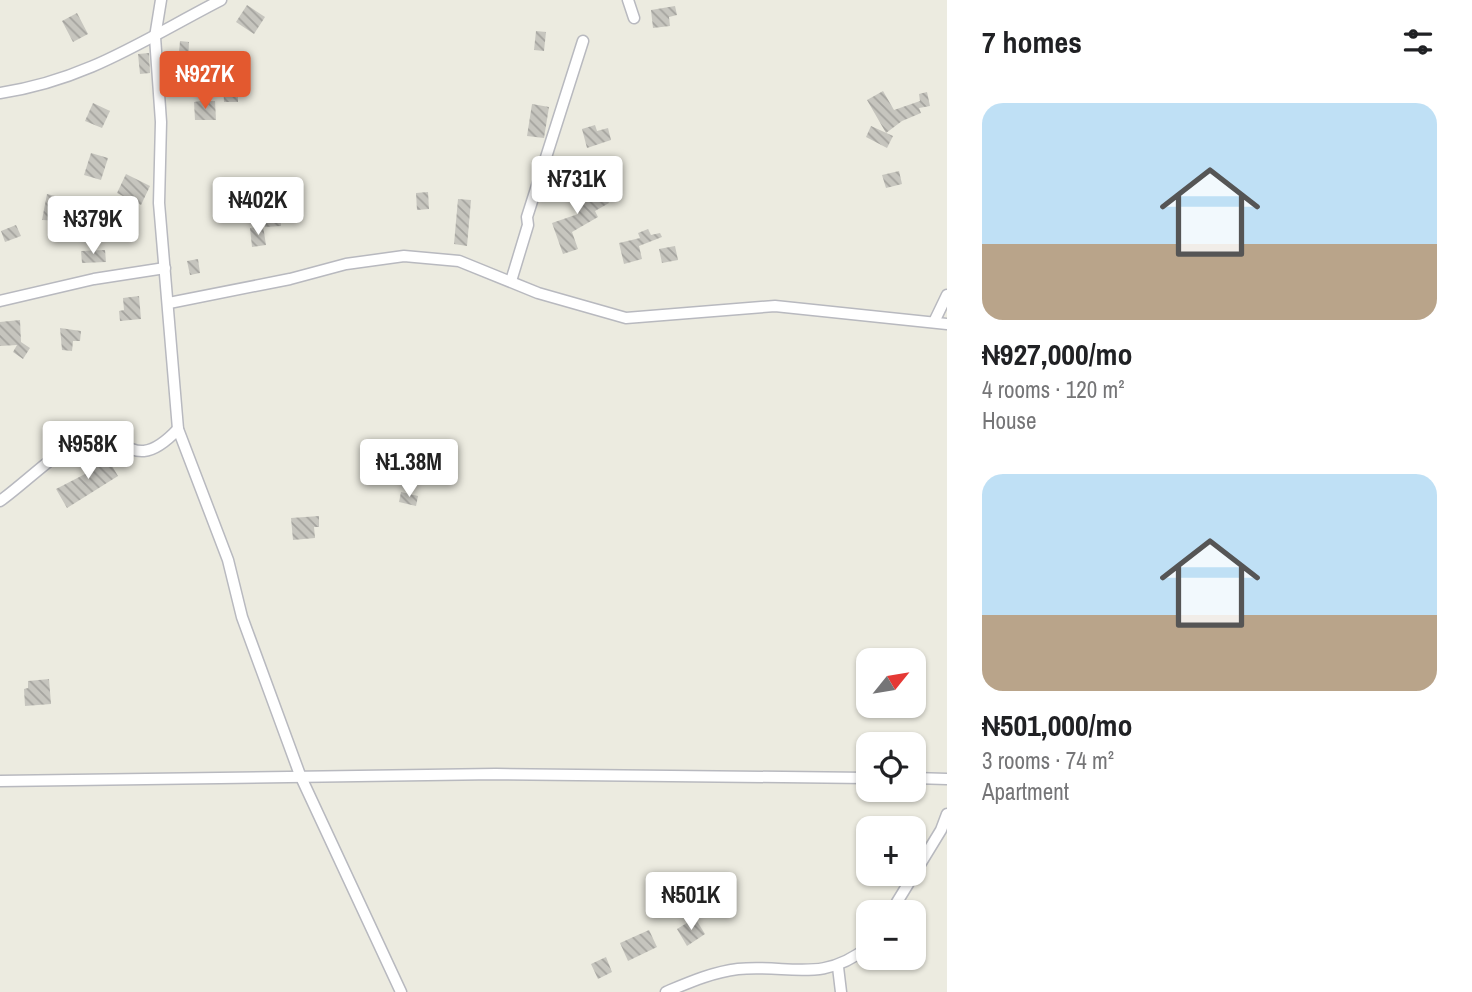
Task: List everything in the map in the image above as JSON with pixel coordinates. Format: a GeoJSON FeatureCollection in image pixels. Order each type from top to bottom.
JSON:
{"type":"FeatureCollection","features":[{"type":"Feature","properties":{"kind":"street"},"geometry":{"type":"LineString","coordinates":[[161,0],[155,37],[161,122],[159,203],[178,429],[228,560],[242,617],[300,775],[401,992]]}},
{"type":"Feature","properties":{"kind":"street"},"geometry":{"type":"LineString","coordinates":[[0,93],[75,76],[155,37],[221,0]]}},
{"type":"Feature","properties":{"kind":"street"},"geometry":{"type":"LineString","coordinates":[[628,0],[634,19]]}},
{"type":"Feature","properties":{"kind":"street"},"geometry":{"type":"LineString","coordinates":[[511,281],[528,225],[527,217],[583,41]]}},
{"type":"Feature","properties":{"kind":"street"},"geometry":{"type":"LineString","coordinates":[[169,303],[290,279],[346,264],[404,256],[459,261],[538,293],[626,318],[758,305],[947,324]]}},
{"type":"Feature","properties":{"kind":"street"},"geometry":{"type":"LineString","coordinates":[[0,301],[94,279],[164,268]]}},
{"type":"Feature","properties":{"kind":"street"},"geometry":{"type":"LineString","coordinates":[[934,322],[947,295]]}},
{"type":"Feature","properties":{"kind":"street"},"geometry":{"type":"LineString","coordinates":[[0,501],[74,442],[101,435],[121,446],[147,451],[162,446],[178,429]]}},
{"type":"Feature","properties":{"kind":"street"},"geometry":{"type":"LineString","coordinates":[[0,781],[509,774],[856,778]]}},
{"type":"Feature","properties":{"kind":"street"},"geometry":{"type":"LineString","coordinates":[[926,778],[947,779]]}},
{"type":"Feature","properties":{"kind":"street"},"geometry":{"type":"LineString","coordinates":[[898,900],[941,830],[947,814]]}},
{"type":"Feature","properties":{"kind":"street"},"geometry":{"type":"LineString","coordinates":[[666,992],[694,980],[741,969],[788,971],[838,967],[856,955]]}},
{"type":"Feature","properties":{"kind":"street"},"geometry":{"type":"LineString","coordinates":[[838,967],[841,992]]}},
{"type":"Feature","properties":{"kind":"building"},"geometry":{"type":"Polygon","coordinates":[[[247,5],[265,17],[254,34],[236,22],[247,5]]]}},
{"type":"Feature","properties":{"kind":"building"},"geometry":{"type":"Polygon","coordinates":[[[675,6],[677,15],[669,17],[670,26],[653,28],[651,10],[675,6]]]}},
{"type":"Feature","properties":{"kind":"building"},"geometry":{"type":"Polygon","coordinates":[[[77,13],[88,34],[73,42],[62,21],[77,13]]]}},
{"type":"Feature","properties":{"kind":"building"},"geometry":{"type":"Polygon","coordinates":[[[536,31],[546,32],[544,51],[534,50],[536,31]]]}},
{"type":"Feature","properties":{"kind":"building"},"geometry":{"type":"Polygon","coordinates":[[[180,41],[189,42],[188,65],[193,65],[191,85],[176,84],[180,41]]]}},
{"type":"Feature","properties":{"kind":"building"},"geometry":{"type":"Polygon","coordinates":[[[149,53],[150,73],[140,74],[138,54],[149,53]]]}},
{"type":"Feature","properties":{"kind":"building"},"geometry":{"type":"Polygon","coordinates":[[[223,83],[245,84],[246,92],[238,94],[238,102],[224,102],[223,83]]]}},
{"type":"Feature","properties":{"kind":"building"},"geometry":{"type":"Polygon","coordinates":[[[883,91],[894,110],[920,101],[919,94],[927,92],[930,106],[919,108],[921,113],[902,121],[886,133],[867,100],[883,91]]]}},
{"type":"Feature","properties":{"kind":"building"},"geometry":{"type":"Polygon","coordinates":[[[215,101],[216,120],[195,120],[194,102],[215,101]]]}},
{"type":"Feature","properties":{"kind":"building"},"geometry":{"type":"Polygon","coordinates":[[[93,103],[110,111],[102,128],[85,121],[93,103]]]}},
{"type":"Feature","properties":{"kind":"building"},"geometry":{"type":"Polygon","coordinates":[[[532,104],[549,107],[544,138],[527,136],[532,104]]]}},
{"type":"Feature","properties":{"kind":"building"},"geometry":{"type":"Polygon","coordinates":[[[595,125],[597,131],[608,128],[611,140],[587,148],[582,129],[595,125]]]}},
{"type":"Feature","properties":{"kind":"building"},"geometry":{"type":"Polygon","coordinates":[[[871,126],[893,136],[887,148],[866,137],[871,126]]]}},
{"type":"Feature","properties":{"kind":"building"},"geometry":{"type":"Polygon","coordinates":[[[91,153],[108,158],[101,180],[84,175],[91,153]]]}},
{"type":"Feature","properties":{"kind":"building"},"geometry":{"type":"Polygon","coordinates":[[[899,171],[902,184],[886,188],[882,175],[899,171]]]}},
{"type":"Feature","properties":{"kind":"building"},"geometry":{"type":"Polygon","coordinates":[[[126,174],[150,186],[141,205],[117,193],[126,174]]]}},
{"type":"Feature","properties":{"kind":"building"},"geometry":{"type":"Polygon","coordinates":[[[580,181],[591,201],[604,194],[609,203],[595,211],[598,217],[572,232],[578,249],[563,254],[552,223],[578,214],[565,189],[580,181]]]}},
{"type":"Feature","properties":{"kind":"building"},"geometry":{"type":"Polygon","coordinates":[[[428,192],[429,209],[417,210],[416,193],[428,192]]]}},
{"type":"Feature","properties":{"kind":"building"},"geometry":{"type":"Polygon","coordinates":[[[47,194],[60,197],[58,202],[67,204],[64,221],[42,220],[47,194]]]}},
{"type":"Feature","properties":{"kind":"building"},"geometry":{"type":"Polygon","coordinates":[[[458,199],[471,200],[467,246],[454,244],[458,199]]]}},
{"type":"Feature","properties":{"kind":"building"},"geometry":{"type":"Polygon","coordinates":[[[264,211],[280,211],[281,226],[265,227],[264,211]]]}},
{"type":"Feature","properties":{"kind":"building"},"geometry":{"type":"Polygon","coordinates":[[[16,225],[21,236],[5,242],[1,231],[16,225]]]}},
{"type":"Feature","properties":{"kind":"building"},"geometry":{"type":"Polygon","coordinates":[[[263,226],[266,245],[252,247],[250,228],[263,226]]]}},
{"type":"Feature","properties":{"kind":"building"},"geometry":{"type":"Polygon","coordinates":[[[648,229],[651,235],[660,233],[662,237],[639,246],[642,259],[624,264],[619,243],[640,238],[638,233],[648,229]]]}},
{"type":"Feature","properties":{"kind":"building"},"geometry":{"type":"Polygon","coordinates":[[[675,246],[678,260],[662,263],[659,249],[675,246]]]}},
{"type":"Feature","properties":{"kind":"building"},"geometry":{"type":"Polygon","coordinates":[[[105,250],[106,262],[82,263],[81,251],[105,250]]]}},
{"type":"Feature","properties":{"kind":"building"},"geometry":{"type":"Polygon","coordinates":[[[198,259],[200,273],[190,275],[187,261],[198,259]]]}},
{"type":"Feature","properties":{"kind":"building"},"geometry":{"type":"Polygon","coordinates":[[[139,296],[141,319],[120,321],[119,311],[124,310],[123,298],[139,296]]]}},
{"type":"Feature","properties":{"kind":"building"},"geometry":{"type":"Polygon","coordinates":[[[20,320],[21,342],[30,348],[23,359],[13,352],[17,345],[0,346],[0,322],[20,320]]]}},
{"type":"Feature","properties":{"kind":"building"},"geometry":{"type":"Polygon","coordinates":[[[60,328],[81,331],[80,341],[73,341],[72,351],[62,350],[60,328]]]}},
{"type":"Feature","properties":{"kind":"building"},"geometry":{"type":"Polygon","coordinates":[[[95,456],[98,461],[106,456],[118,476],[67,508],[56,489],[87,473],[85,469],[91,465],[88,460],[95,456]]]}},
{"type":"Feature","properties":{"kind":"building"},"geometry":{"type":"Polygon","coordinates":[[[401,492],[418,496],[416,506],[399,502],[401,492]]]}},
{"type":"Feature","properties":{"kind":"building"},"geometry":{"type":"Polygon","coordinates":[[[319,516],[319,527],[314,527],[315,538],[293,540],[291,518],[319,516]]]}},
{"type":"Feature","properties":{"kind":"building"},"geometry":{"type":"Polygon","coordinates":[[[49,679],[51,704],[25,706],[24,689],[28,688],[28,681],[49,679]]]}},
{"type":"Feature","properties":{"kind":"building"},"geometry":{"type":"Polygon","coordinates":[[[695,918],[705,934],[687,946],[677,929],[695,918]]]}},
{"type":"Feature","properties":{"kind":"building"},"geometry":{"type":"Polygon","coordinates":[[[649,930],[657,947],[628,961],[620,943],[649,930]]]}},
{"type":"Feature","properties":{"kind":"building"},"geometry":{"type":"Polygon","coordinates":[[[606,957],[612,972],[598,979],[591,964],[606,957]]]}}]}
